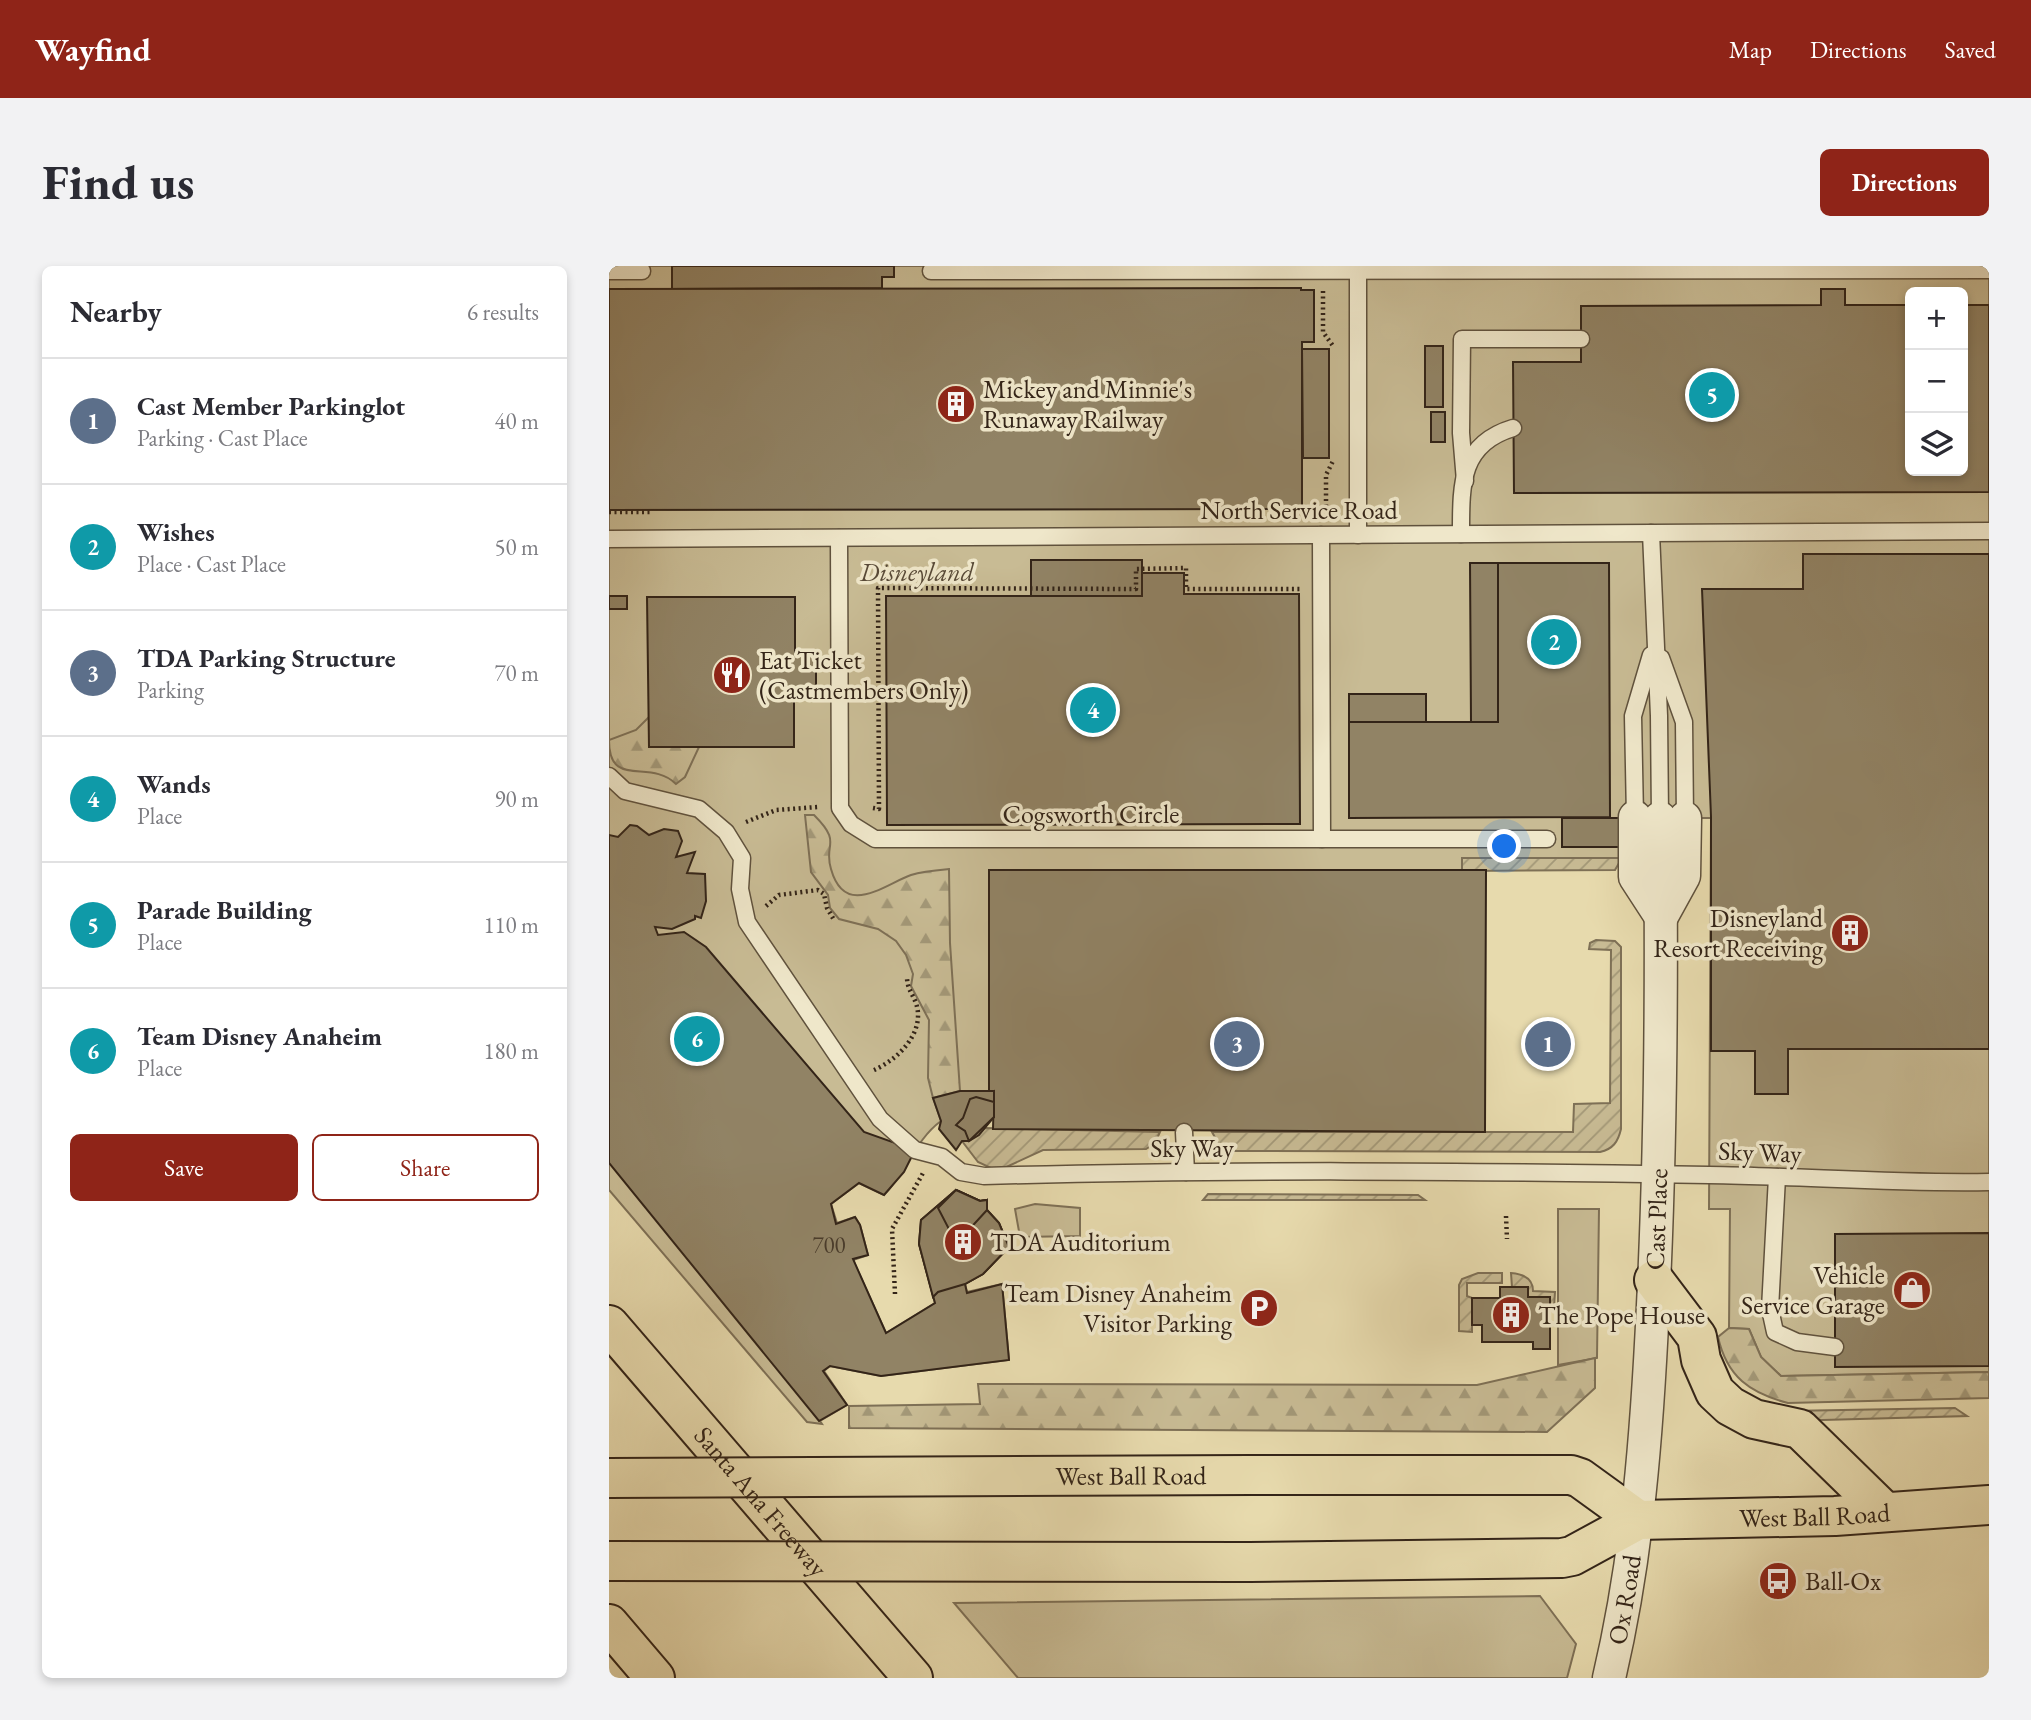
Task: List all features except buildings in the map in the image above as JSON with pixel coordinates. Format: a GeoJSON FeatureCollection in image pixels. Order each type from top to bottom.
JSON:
{"type":"FeatureCollection","features":[{"type":"Feature","properties":{"kind":"main road"},"geometry":{"type":"LineString","coordinates":[[1654,1280],[1697,1337],[1701,1360],[1715,1392],[1730,1406],[1754,1419],[1800,1429],[1885,1512]]}},
{"type":"Feature","properties":{"kind":"main road","name":"Santa Ana Freeway"},"geometry":{"type":"LineString","coordinates":[[609,1325],[913,1678]]}},
{"type":"Feature","properties":{"kind":"main road","name":"West Ball Road"},"geometry":{"type":"LineString","coordinates":[[609,1478],[1571,1475],[1580,1478],[1638,1520]]}},
{"type":"Feature","properties":{"kind":"main road","name":"West Ball Road"},"geometry":{"type":"LineString","coordinates":[[609,1561],[1250,1562],[1562,1558],[1572,1556],[1638,1520],[1885,1512],[1989,1505]]}},
{"type":"Feature","properties":{"kind":"main road"},"geometry":{"type":"LineString","coordinates":[[609,1624],[655,1678]]}},
{"type":"Feature","properties":{"kind":"street","name":"Cast Place"},"geometry":{"type":"LineString","coordinates":[[1660,818],[1635,877],[1661,917]]}},
{"type":"Feature","properties":{"kind":"street","name":"Cast Place"},"geometry":{"type":"LineString","coordinates":[[1638,1520],[1647,1423],[1659,1175],[1661,917],[1684,876],[1660,818]]}},
{"type":"Feature","properties":{"kind":"street","name":"Ox Road"},"geometry":{"type":"LineString","coordinates":[[1609,1678],[1626,1604],[1638,1520]]}},
{"type":"Feature","properties":{"kind":"lane"},"geometry":{"type":"LineString","coordinates":[[931,271],[974,268],[1989,270]]}},
{"type":"Feature","properties":{"kind":"lane"},"geometry":{"type":"LineString","coordinates":[[1357,269],[1358,535]]}},
{"type":"Feature","properties":{"kind":"lane"},"geometry":{"type":"LineString","coordinates":[[609,271],[642,271]]}},
{"type":"Feature","properties":{"kind":"lane"},"geometry":{"type":"LineString","coordinates":[[1461,534],[1465,481],[1461,433],[1462,339],[1581,339]]}},
{"type":"Feature","properties":{"kind":"lane"},"geometry":{"type":"LineString","coordinates":[[1465,481],[1474,450],[1490,435],[1513,428]]}},
{"type":"Feature","properties":{"kind":"lane","name":"North Service Road"},"geometry":{"type":"LineString","coordinates":[[609,539],[1989,531]]}},
{"type":"Feature","properties":{"kind":"lane","name":"Cast Place"},"geometry":{"type":"LineString","coordinates":[[1651,533],[1660,818]]}},
{"type":"Feature","properties":{"kind":"lane"},"geometry":{"type":"LineString","coordinates":[[1321,535],[1322,839]]}},
{"type":"Feature","properties":{"kind":"lane"},"geometry":{"type":"LineString","coordinates":[[839,538],[840,808]]}},
{"type":"Feature","properties":{"kind":"lane","name":"Cast Place"},"geometry":{"type":"LineString","coordinates":[[1655,643],[1633,716],[1660,818]]}},
{"type":"Feature","properties":{"kind":"lane","name":"Cast Place"},"geometry":{"type":"LineString","coordinates":[[1655,643],[1684,722],[1660,818]]}},
{"type":"Feature","properties":{"kind":"lane","name":"Sky Way"},"geometry":{"type":"LineString","coordinates":[[609,776],[625,792],[699,808],[726,832],[742,858],[740,889],[747,922],[880,1119],[915,1150],[942,1157],[961,1172],[984,1176],[1186,1172],[1659,1175],[1915,1183],[1989,1182]]}},
{"type":"Feature","properties":{"kind":"lane","name":"Cogsworth Circle"},"geometry":{"type":"LineString","coordinates":[[840,808],[851,824],[875,839],[1547,839]]}},
{"type":"Feature","properties":{"kind":"lane"},"geometry":{"type":"LineString","coordinates":[[1184,1132],[1186,1172]]}},
{"type":"Feature","properties":{"kind":"lane"},"geometry":{"type":"LineString","coordinates":[[1777,1177],[1770,1309],[1775,1332],[1797,1342],[1835,1347]]}},
{"type":"Feature","properties":{"kind":"path"},"geometry":{"type":"LineString","coordinates":[[726,832],[776,810],[879,808],[878,587],[1136,589],[1136,569],[1186,568],[1187,589],[1321,589]]}},
{"type":"Feature","properties":{"kind":"path"},"geometry":{"type":"LineString","coordinates":[[747,922],[779,895],[801,894],[808,890],[824,894],[827,908],[834,920]]}},
{"type":"Feature","properties":{"kind":"path"},"geometry":{"type":"LineString","coordinates":[[854,1079],[881,1067],[905,1050],[917,1011],[907,985],[907,977]]}},
{"type":"Feature","properties":{"kind":"path"},"geometry":{"type":"LineString","coordinates":[[895,1294],[892,1229],[933,1155]]}},
{"type":"Feature","properties":{"kind":"path"},"geometry":{"type":"LineString","coordinates":[[1506,1216],[1507,1239]]}},
{"type":"Feature","properties":{"kind":"green space","name":"Disneyland"},"geometry":{"type":"Polygon","coordinates":[[[609,266],[1989,266],[1989,1372],[1781,1376],[1761,1357],[1749,1329],[1729,1328],[1730,1209],[1709,1209],[1711,818],[1660,818],[1622,858],[1463,858],[1462,871],[990,870],[989,1092],[960,1091],[933,1098],[941,1121],[924,1137],[884,1195],[859,1183],[831,1204],[837,1223],[855,1217],[860,1225],[868,1255],[853,1260],[886,1333],[935,1303],[919,1244],[938,1208],[956,1190],[980,1201],[987,1200],[987,1210],[999,1223],[1009,1247],[983,1274],[965,1284],[967,1292],[1002,1284],[1009,1360],[881,1376],[830,1366],[824,1371],[847,1405],[820,1421],[822,1424],[807,1422],[609,1190],[609,266]]]}},
{"type":"Feature","properties":{"kind":"green space"},"geometry":{"type":"Polygon","coordinates":[[[649,717],[649,747],[699,747],[685,777],[676,784],[655,773],[623,769],[611,755],[609,740],[636,730],[649,717]]]}},
{"type":"Feature","properties":{"kind":"green space"},"geometry":{"type":"Polygon","coordinates":[[[805,815],[814,815],[828,832],[831,869],[837,884],[846,892],[867,894],[911,875],[949,869],[950,943],[960,1091],[933,1098],[928,1078],[929,1020],[911,986],[913,974],[906,955],[896,941],[878,929],[839,919],[830,908],[828,895],[811,872],[805,815]]]}},
{"type":"Feature","properties":{"kind":"green space"},"geometry":{"type":"Polygon","coordinates":[[[1462,858],[1622,858],[1615,870],[1462,871],[1462,858]]]}},
{"type":"Feature","properties":{"kind":"green space"},"geometry":{"type":"Polygon","coordinates":[[[1596,940],[1615,941],[1621,947],[1621,1129],[1616,1141],[1608,1149],[1600,1152],[1234,1151],[1221,1148],[1212,1132],[1573,1132],[1574,1104],[1610,1103],[1611,950],[1589,949],[1590,943],[1596,940]]]}},
{"type":"Feature","properties":{"kind":"green space"},"geometry":{"type":"Polygon","coordinates":[[[985,1128],[1160,1132],[1155,1143],[1146,1149],[1043,1150],[1002,1169],[993,1169],[978,1162],[962,1141],[969,1141],[985,1128]]]}},
{"type":"Feature","properties":{"kind":"green space"},"geometry":{"type":"Polygon","coordinates":[[[1208,1194],[1418,1195],[1425,1200],[1203,1200],[1208,1194]]]}},
{"type":"Feature","properties":{"kind":"green space"},"geometry":{"type":"Polygon","coordinates":[[[1035,1204],[1080,1208],[1080,1236],[1020,1237],[1015,1209],[1035,1204]]]}},
{"type":"Feature","properties":{"kind":"green space"},"geometry":{"type":"Polygon","coordinates":[[[1558,1209],[1599,1209],[1597,1358],[1558,1365],[1558,1209]]]}},
{"type":"Feature","properties":{"kind":"green space"},"geometry":{"type":"Polygon","coordinates":[[[1478,1273],[1502,1273],[1502,1283],[1467,1283],[1467,1296],[1472,1298],[1472,1332],[1459,1331],[1459,1285],[1462,1279],[1478,1273]]]}},
{"type":"Feature","properties":{"kind":"green space"},"geometry":{"type":"Polygon","coordinates":[[[1511,1273],[1527,1278],[1533,1291],[1555,1292],[1554,1307],[1528,1297],[1527,1287],[1512,1287],[1511,1273]]]}},
{"type":"Feature","properties":{"kind":"green space"},"geometry":{"type":"Polygon","coordinates":[[[1729,1328],[1749,1329],[1761,1357],[1781,1376],[1989,1372],[1989,1398],[1788,1403],[1762,1394],[1734,1373],[1727,1363],[1718,1337],[1729,1328]]]}},
{"type":"Feature","properties":{"kind":"green space"},"geometry":{"type":"Polygon","coordinates":[[[1595,1358],[1595,1388],[1547,1432],[849,1428],[849,1406],[980,1404],[978,1384],[1477,1385],[1595,1358]]]}},
{"type":"Feature","properties":{"kind":"green space"},"geometry":{"type":"Polygon","coordinates":[[[1955,1408],[1967,1416],[1787,1421],[1787,1411],[1955,1408]]]}},
{"type":"Feature","properties":{"kind":"green space"},"geometry":{"type":"Polygon","coordinates":[[[1540,1596],[1576,1644],[1567,1678],[1018,1678],[954,1603],[1540,1596]]]}},
{"type":"Feature","properties":{"kind":"place","name":"Parade Building"},"geometry":{"type":"Point","coordinates":[1712,395]}},
{"type":"Feature","properties":{"kind":"place","name":"Mickey and Minnie's Runaway Railway"},"geometry":{"type":"Point","coordinates":[956,404]}},
{"type":"Feature","properties":{"kind":"place","name":"Wishes"},"geometry":{"type":"Point","coordinates":[1554,642]}},
{"type":"Feature","properties":{"kind":"place","name":"Eat Ticket (Castmembers Only)"},"geometry":{"type":"Point","coordinates":[732,675]}},
{"type":"Feature","properties":{"kind":"place","name":"Wands"},"geometry":{"type":"Point","coordinates":[1093,710]}},
{"type":"Feature","properties":{"kind":"place","name":"Disneyland Resort Receiving"},"geometry":{"type":"Point","coordinates":[1850,933]}},
{"type":"Feature","properties":{"kind":"place","name":"Team Disney Anaheim"},"geometry":{"type":"Point","coordinates":[697,1039]}},
{"type":"Feature","properties":{"kind":"place","name":"TDA Parking Structure"},"geometry":{"type":"Point","coordinates":[1237,1044]}},
{"type":"Feature","properties":{"kind":"place","name":"Cast Member Parkinglot"},"geometry":{"type":"Point","coordinates":[1548,1044]}},
{"type":"Feature","properties":{"kind":"place","name":"TDA Auditorium"},"geometry":{"type":"Point","coordinates":[963,1242]}},
{"type":"Feature","properties":{"kind":"place","name":"Vehicle Service Garage"},"geometry":{"type":"Point","coordinates":[1912,1290]}},
{"type":"Feature","properties":{"kind":"place","name":"Team Disney Anaheim Visitor Parking"},"geometry":{"type":"Point","coordinates":[1259,1308]}},
{"type":"Feature","properties":{"kind":"place","name":"The Pope House"},"geometry":{"type":"Point","coordinates":[1511,1315]}},
{"type":"Feature","properties":{"kind":"place","name":"Ball-Ox"},"geometry":{"type":"Point","coordinates":[1778,1581]}}]}
